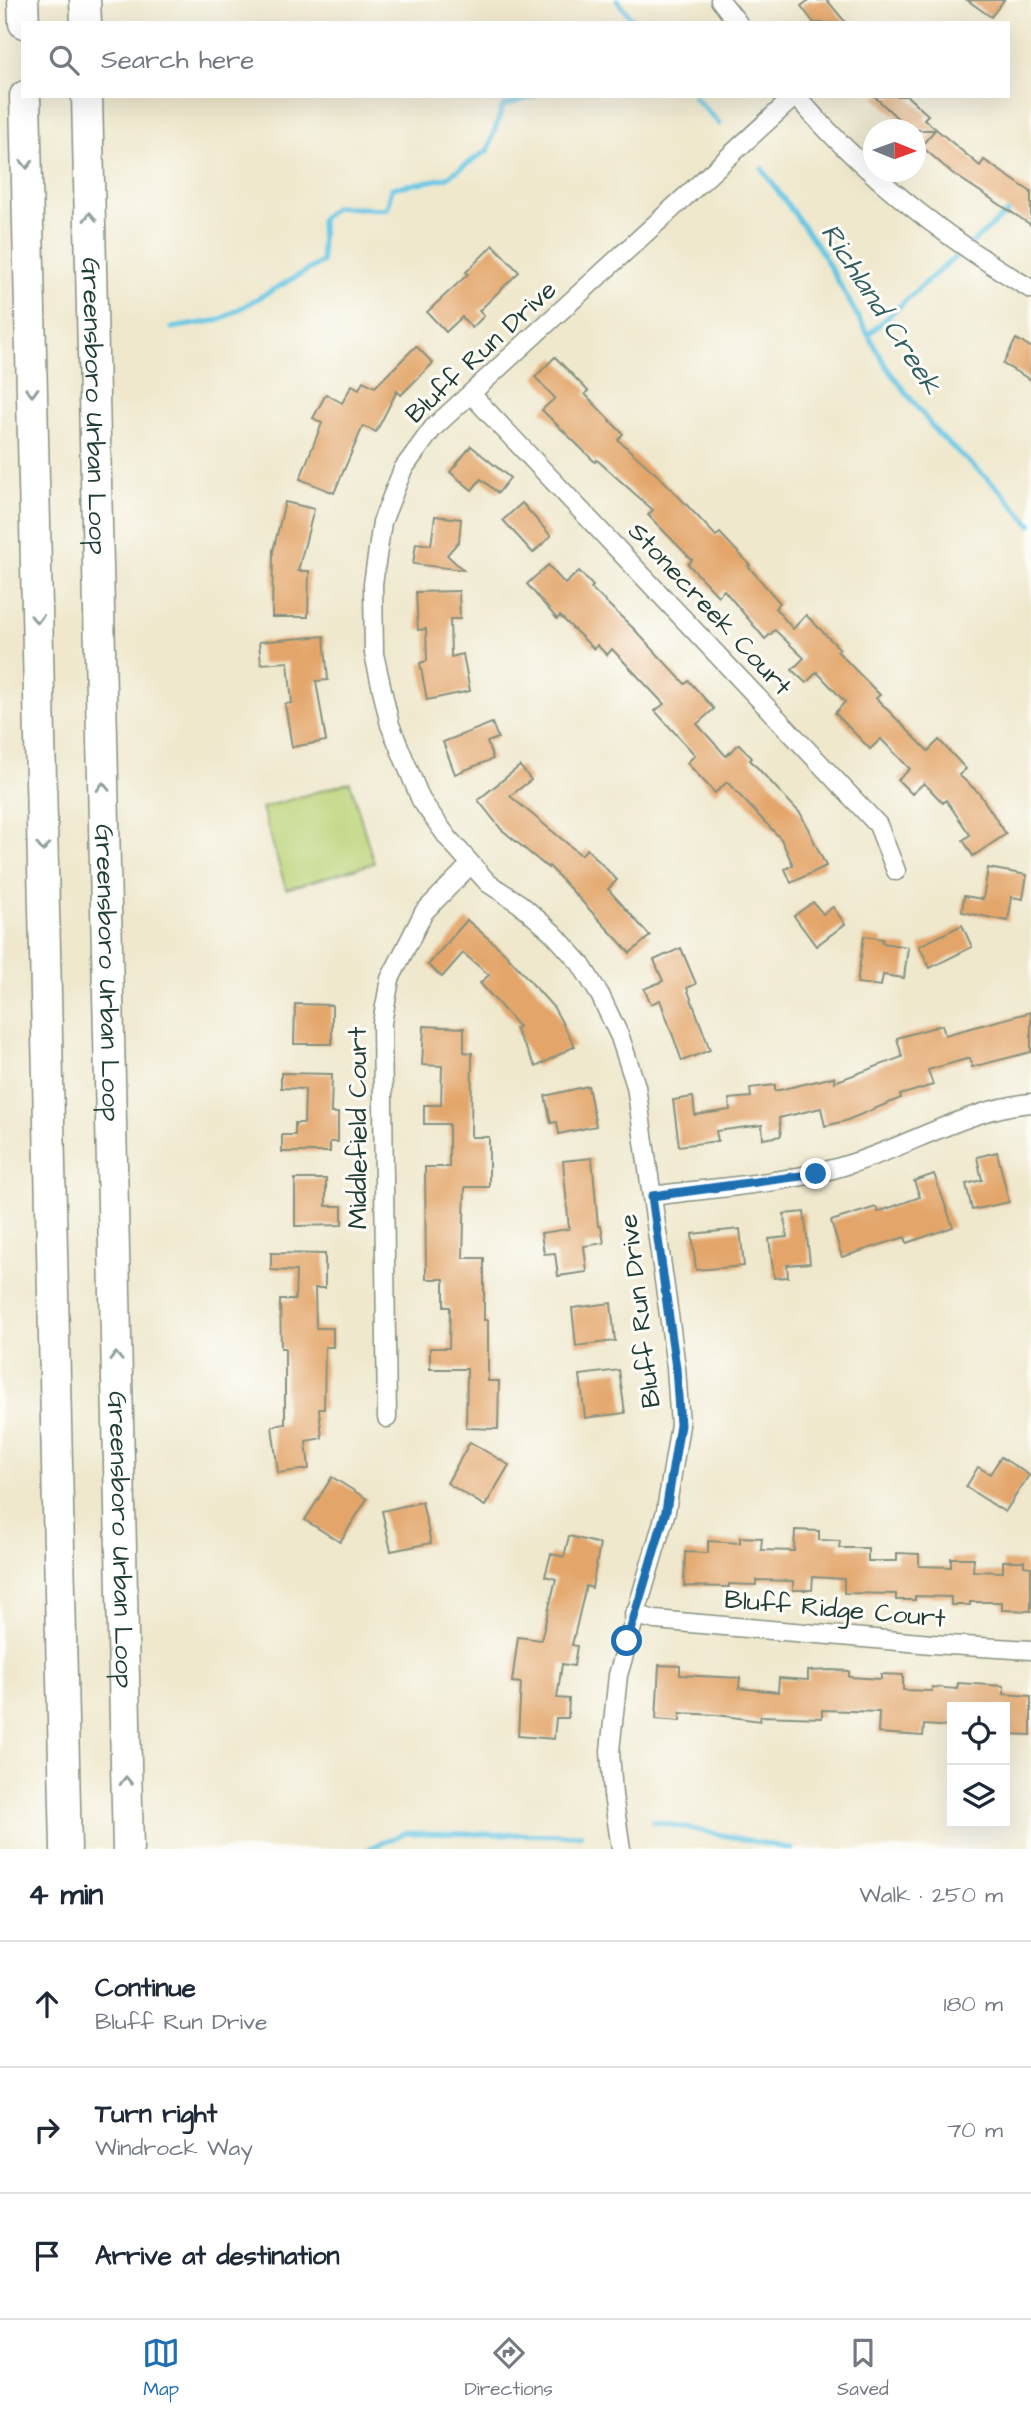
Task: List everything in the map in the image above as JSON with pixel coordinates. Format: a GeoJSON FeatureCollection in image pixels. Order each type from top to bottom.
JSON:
{"type":"FeatureCollection","features":[{"type":"Feature","properties":{"kind":"highway"},"geometry":{"type":"LineString","coordinates":[[23,0],[24,21]]}},
{"type":"Feature","properties":{"kind":"highway"},"geometry":{"type":"LineString","coordinates":[[85,0],[86,21]]}},
{"type":"Feature","properties":{"kind":"highway"},"geometry":{"type":"LineString","coordinates":[[25,98],[66,1849]]}},
{"type":"Feature","properties":{"kind":"highway","name":"Greensboro Urban Loop"},"geometry":{"type":"LineString","coordinates":[[87,98],[128,1849]]}},
{"type":"Feature","properties":{"kind":"street"},"geometry":{"type":"LineString","coordinates":[[720,0],[736,21]]}},
{"type":"Feature","properties":{"kind":"street","name":"Bluff Run Drive"},"geometry":{"type":"LineString","coordinates":[[621,1849],[610,1751],[618,1675],[666,1511],[680,1425],[676,1368],[636,1086],[620,1037],[600,995],[580,963],[553,933],[520,904],[488,883],[470,865],[421,800],[390,726],[374,654],[373,584],[382,522],[403,469],[433,428],[794,98]]}},
{"type":"Feature","properties":{"kind":"street"},"geometry":{"type":"LineString","coordinates":[[798,98],[826,130],[891,191],[974,255],[1031,289]]}},
{"type":"Feature","properties":{"kind":"street","name":"Stonecreek Court"},"geometry":{"type":"LineString","coordinates":[[471,394],[878,825],[896,870]]}},
{"type":"Feature","properties":{"kind":"street","name":"Middlefield Court"},"geometry":{"type":"LineString","coordinates":[[387,1418],[382,1023],[390,979],[424,912],[470,865]]}},
{"type":"Feature","properties":{"kind":"street"},"geometry":{"type":"LineString","coordinates":[[652,1196],[816,1174],[855,1163],[960,1121],[1013,1105],[1031,1103]]}},
{"type":"Feature","properties":{"kind":"street","name":"Bluff Ridge Court"},"geometry":{"type":"LineString","coordinates":[[634,1614],[683,1622],[1031,1650]]}},
{"type":"Feature","properties":{"kind":"green space"},"geometry":{"type":"Polygon","coordinates":[[[350,782],[374,863],[286,889],[262,808],[350,782]]]}},
{"type":"Feature","properties":{"kind":"building"},"geometry":{"type":"Polygon","coordinates":[[[809,0],[827,0],[844,21],[812,21],[801,6],[809,0]]]}},
{"type":"Feature","properties":{"kind":"building"},"geometry":{"type":"Polygon","coordinates":[[[967,0],[1004,0],[991,17],[967,0]]]}},
{"type":"Feature","properties":{"kind":"building"},"geometry":{"type":"Polygon","coordinates":[[[876,98],[909,98],[928,115],[924,119],[898,119],[876,98]]]}},
{"type":"Feature","properties":{"kind":"building"},"geometry":{"type":"Polygon","coordinates":[[[926,121],[980,166],[984,160],[1031,192],[1031,225],[952,173],[926,150],[926,140],[935,130],[926,130],[926,121]]]}},
{"type":"Feature","properties":{"kind":"building"},"geometry":{"type":"Polygon","coordinates":[[[493,245],[519,272],[479,311],[484,316],[472,328],[462,317],[446,332],[427,312],[468,274],[466,272],[493,245]]]}},
{"type":"Feature","properties":{"kind":"building"},"geometry":{"type":"Polygon","coordinates":[[[1016,339],[1031,347],[1031,380],[1003,364],[1016,339]]]}},
{"type":"Feature","properties":{"kind":"building"},"geometry":{"type":"Polygon","coordinates":[[[416,346],[433,363],[401,395],[397,391],[376,432],[363,426],[334,493],[300,479],[322,423],[313,418],[326,394],[342,403],[352,385],[359,389],[363,381],[375,387],[416,346]]]}},
{"type":"Feature","properties":{"kind":"building"},"geometry":{"type":"Polygon","coordinates":[[[555,357],[588,391],[585,394],[623,434],[618,440],[665,482],[716,536],[720,533],[750,565],[748,566],[780,603],[775,608],[793,629],[806,615],[880,695],[876,698],[928,751],[939,740],[966,769],[959,775],[979,793],[1006,834],[973,856],[963,840],[970,835],[946,800],[943,803],[924,783],[912,794],[898,780],[910,769],[881,739],[870,749],[835,713],[845,702],[817,672],[806,683],[792,670],[804,658],[775,630],[765,639],[724,590],[718,596],[688,564],[692,560],[648,515],[653,510],[597,460],[595,462],[542,410],[555,398],[535,377],[555,357]]]}},
{"type":"Feature","properties":{"kind":"building"},"geometry":{"type":"Polygon","coordinates":[[[471,446],[510,478],[498,493],[481,479],[472,490],[450,472],[471,446]]]}},
{"type":"Feature","properties":{"kind":"building"},"geometry":{"type":"Polygon","coordinates":[[[285,502],[314,509],[298,571],[309,571],[308,617],[272,617],[273,551],[285,502]]]}},
{"type":"Feature","properties":{"kind":"building"},"geometry":{"type":"Polygon","coordinates":[[[522,503],[551,536],[533,553],[503,520],[522,503]]]}},
{"type":"Feature","properties":{"kind":"building"},"geometry":{"type":"Polygon","coordinates":[[[435,516],[461,519],[459,541],[447,555],[463,570],[413,564],[416,543],[431,545],[435,516]]]}},
{"type":"Feature","properties":{"kind":"building"},"geometry":{"type":"Polygon","coordinates":[[[548,565],[565,584],[579,571],[593,586],[591,588],[685,684],[689,681],[714,709],[697,724],[726,756],[739,744],[752,758],[750,760],[801,814],[826,866],[791,883],[785,869],[793,865],[781,839],[727,782],[715,793],[687,763],[695,755],[655,711],[664,704],[612,649],[607,655],[597,645],[594,649],[560,616],[557,619],[527,584],[548,565]]]}},
{"type":"Feature","properties":{"kind":"building"},"geometry":{"type":"Polygon","coordinates":[[[459,591],[460,619],[450,619],[451,657],[463,654],[470,691],[427,700],[420,663],[427,661],[426,629],[418,630],[416,592],[459,591]]]}},
{"type":"Feature","properties":{"kind":"building"},"geometry":{"type":"Polygon","coordinates":[[[324,636],[328,680],[316,681],[326,741],[292,747],[285,704],[292,703],[288,662],[261,664],[259,642],[324,636]]]}},
{"type":"Feature","properties":{"kind":"building"},"geometry":{"type":"Polygon","coordinates":[[[492,723],[498,738],[487,742],[493,759],[455,774],[443,742],[492,723]]]}},
{"type":"Feature","properties":{"kind":"building"},"geometry":{"type":"Polygon","coordinates":[[[520,766],[531,780],[510,796],[581,855],[587,849],[617,880],[608,889],[650,936],[630,953],[549,866],[548,868],[501,829],[478,800],[520,766]]]}},
{"type":"Feature","properties":{"kind":"building"},"geometry":{"type":"Polygon","coordinates":[[[988,868],[1027,875],[1023,899],[1012,897],[1008,921],[962,912],[964,896],[983,899],[988,868]]]}},
{"type":"Feature","properties":{"kind":"building"},"geometry":{"type":"Polygon","coordinates":[[[813,902],[823,914],[833,907],[845,924],[816,946],[794,916],[813,902]]]}},
{"type":"Feature","properties":{"kind":"building"},"geometry":{"type":"Polygon","coordinates":[[[467,920],[504,952],[554,1008],[575,1046],[536,1067],[515,1029],[519,1027],[480,983],[489,975],[463,953],[442,977],[428,965],[467,920]]]}},
{"type":"Feature","properties":{"kind":"building"},"geometry":{"type":"Polygon","coordinates":[[[962,925],[972,947],[930,968],[919,946],[962,925]]]}},
{"type":"Feature","properties":{"kind":"building"},"geometry":{"type":"Polygon","coordinates":[[[864,936],[883,939],[882,943],[908,947],[904,978],[883,975],[881,986],[857,983],[864,936]]]}},
{"type":"Feature","properties":{"kind":"building"},"geometry":{"type":"Polygon","coordinates":[[[681,948],[696,984],[687,988],[710,1050],[682,1061],[660,1000],[651,1004],[644,989],[663,981],[654,960],[681,948]]]}},
{"type":"Feature","properties":{"kind":"building"},"geometry":{"type":"Polygon","coordinates":[[[295,1004],[332,1005],[332,1044],[294,1044],[295,1004]]]}},
{"type":"Feature","properties":{"kind":"building"},"geometry":{"type":"Polygon","coordinates":[[[1031,1012],[1031,1052],[972,1067],[970,1058],[928,1070],[933,1085],[900,1095],[901,1098],[845,1121],[825,1126],[821,1108],[779,1118],[781,1136],[763,1139],[762,1125],[716,1131],[718,1141],[679,1146],[673,1100],[693,1097],[695,1115],[730,1110],[729,1099],[751,1097],[750,1088],[775,1085],[775,1091],[834,1077],[835,1082],[902,1057],[897,1038],[942,1025],[945,1035],[1031,1012]]]}},
{"type":"Feature","properties":{"kind":"building"},"geometry":{"type":"Polygon","coordinates":[[[424,1026],[464,1028],[464,1052],[472,1053],[471,1137],[489,1137],[489,1187],[465,1187],[463,1258],[484,1258],[488,1381],[499,1381],[498,1429],[466,1428],[467,1369],[430,1369],[430,1348],[449,1348],[450,1307],[444,1307],[444,1279],[426,1279],[425,1167],[449,1167],[449,1124],[424,1124],[424,1105],[441,1105],[442,1066],[422,1065],[424,1026]]]}},
{"type":"Feature","properties":{"kind":"building"},"geometry":{"type":"Polygon","coordinates":[[[281,1073],[332,1074],[331,1113],[338,1113],[338,1142],[330,1142],[330,1152],[282,1152],[282,1135],[295,1135],[295,1123],[304,1123],[305,1089],[281,1088],[281,1073]]]}},
{"type":"Feature","properties":{"kind":"building"},"geometry":{"type":"Polygon","coordinates":[[[588,1086],[596,1126],[559,1134],[557,1122],[551,1123],[545,1096],[588,1086]]]}},
{"type":"Feature","properties":{"kind":"building"},"geometry":{"type":"Polygon","coordinates":[[[997,1152],[1009,1202],[972,1210],[966,1184],[982,1180],[977,1157],[997,1152]]]}},
{"type":"Feature","properties":{"kind":"building"},"geometry":{"type":"Polygon","coordinates":[[[592,1158],[598,1226],[601,1226],[604,1243],[584,1246],[587,1272],[558,1276],[555,1253],[544,1254],[541,1233],[569,1229],[563,1161],[592,1158]]]}},
{"type":"Feature","properties":{"kind":"building"},"geometry":{"type":"Polygon","coordinates":[[[934,1174],[953,1227],[907,1243],[905,1237],[842,1257],[831,1221],[876,1207],[878,1212],[920,1197],[914,1181],[934,1174]]]}},
{"type":"Feature","properties":{"kind":"building"},"geometry":{"type":"Polygon","coordinates":[[[295,1179],[326,1179],[326,1206],[342,1206],[342,1225],[295,1226],[295,1179]]]}},
{"type":"Feature","properties":{"kind":"building"},"geometry":{"type":"Polygon","coordinates":[[[804,1212],[810,1263],[787,1265],[788,1277],[774,1278],[769,1239],[787,1237],[784,1214],[804,1212]]]}},
{"type":"Feature","properties":{"kind":"building"},"geometry":{"type":"Polygon","coordinates":[[[740,1229],[744,1266],[696,1270],[692,1234],[740,1229]]]}},
{"type":"Feature","properties":{"kind":"building"},"geometry":{"type":"Polygon","coordinates":[[[271,1253],[325,1254],[325,1288],[315,1288],[316,1328],[333,1328],[333,1347],[325,1347],[324,1409],[319,1409],[322,1438],[306,1441],[309,1469],[278,1473],[272,1426],[285,1424],[285,1348],[281,1348],[280,1300],[295,1300],[296,1271],[271,1270],[271,1253]]]}},
{"type":"Feature","properties":{"kind":"building"},"geometry":{"type":"Polygon","coordinates":[[[611,1303],[615,1341],[576,1346],[572,1308],[611,1303]]]}},
{"type":"Feature","properties":{"kind":"building"},"geometry":{"type":"Polygon","coordinates":[[[619,1370],[625,1413],[585,1418],[580,1375],[619,1370]]]}},
{"type":"Feature","properties":{"kind":"building"},"geometry":{"type":"Polygon","coordinates":[[[470,1442],[509,1465],[485,1506],[447,1483],[470,1442]]]}},
{"type":"Feature","properties":{"kind":"building"},"geometry":{"type":"Polygon","coordinates":[[[1001,1457],[1029,1475],[1005,1512],[966,1487],[978,1467],[990,1474],[1001,1457]]]}},
{"type":"Feature","properties":{"kind":"building"},"geometry":{"type":"Polygon","coordinates":[[[332,1477],[367,1499],[340,1542],[305,1520],[332,1477]]]}},
{"type":"Feature","properties":{"kind":"building"},"geometry":{"type":"Polygon","coordinates":[[[422,1502],[431,1543],[391,1551],[382,1511],[422,1502]]]}},
{"type":"Feature","properties":{"kind":"building"},"geometry":{"type":"Polygon","coordinates":[[[795,1530],[819,1531],[819,1540],[840,1541],[839,1548],[868,1548],[868,1561],[897,1561],[897,1553],[919,1554],[919,1566],[951,1567],[951,1558],[974,1558],[973,1571],[1003,1572],[1003,1561],[1024,1561],[1024,1566],[1031,1567],[1031,1611],[1002,1610],[1002,1602],[951,1605],[951,1597],[915,1596],[915,1600],[896,1600],[896,1594],[844,1593],[844,1579],[813,1577],[812,1590],[793,1590],[793,1581],[756,1580],[756,1585],[729,1584],[729,1587],[684,1586],[685,1552],[708,1553],[708,1541],[740,1543],[740,1537],[762,1538],[761,1550],[794,1551],[795,1530]]]}},
{"type":"Feature","properties":{"kind":"building"},"geometry":{"type":"Polygon","coordinates":[[[569,1536],[600,1544],[592,1588],[586,1586],[572,1645],[577,1646],[574,1666],[562,1664],[557,1698],[569,1699],[568,1718],[556,1718],[554,1739],[518,1736],[521,1683],[512,1682],[518,1637],[541,1640],[556,1579],[545,1576],[551,1554],[564,1557],[569,1536]]]}},
{"type":"Feature","properties":{"kind":"building"},"geometry":{"type":"Polygon","coordinates":[[[659,1665],[680,1666],[680,1675],[740,1678],[739,1688],[778,1692],[779,1678],[808,1680],[808,1671],[831,1670],[849,1671],[849,1677],[881,1679],[881,1674],[903,1675],[903,1690],[932,1691],[932,1687],[957,1689],[958,1683],[1004,1686],[1004,1694],[1031,1696],[1031,1735],[1010,1734],[1010,1702],[947,1702],[947,1727],[924,1725],[923,1736],[878,1733],[879,1712],[822,1710],[822,1718],[761,1716],[760,1721],[680,1713],[680,1721],[656,1719],[659,1665]]]}},
{"type":"Feature","properties":{"kind":"waterway","name":"Richland Creek"},"geometry":{"type":"LineString","coordinates":[[617,0],[633,21]]}},
{"type":"Feature","properties":{"kind":"waterway"},"geometry":{"type":"LineString","coordinates":[[172,328],[220,320],[322,262],[321,219],[335,207],[387,209],[392,188],[446,178],[488,150],[503,106],[528,98]]}},
{"type":"Feature","properties":{"kind":"waterway","name":"Richland Creek"},"geometry":{"type":"LineString","coordinates":[[695,98],[720,124]]}},
{"type":"Feature","properties":{"kind":"waterway","name":"Richland Creek"},"geometry":{"type":"LineString","coordinates":[[762,169],[819,248],[887,368],[938,434],[1000,490],[1031,525]]}},
{"type":"Feature","properties":{"kind":"waterway"},"geometry":{"type":"LineString","coordinates":[[869,334],[1014,207]]}},
{"type":"Feature","properties":{"kind":"waterway"},"geometry":{"type":"LineString","coordinates":[[652,1821],[792,1849]]}},
{"type":"Feature","properties":{"kind":"waterway"},"geometry":{"type":"LineString","coordinates":[[368,1849],[405,1833],[581,1835]]}},
{"type":"Feature","properties":{"kind":"route"},"geometry":{"type":"LineString","coordinates":[[627,1641],[666,1511],[680,1425],[676,1368],[652,1196],[816,1174]]}}]}
